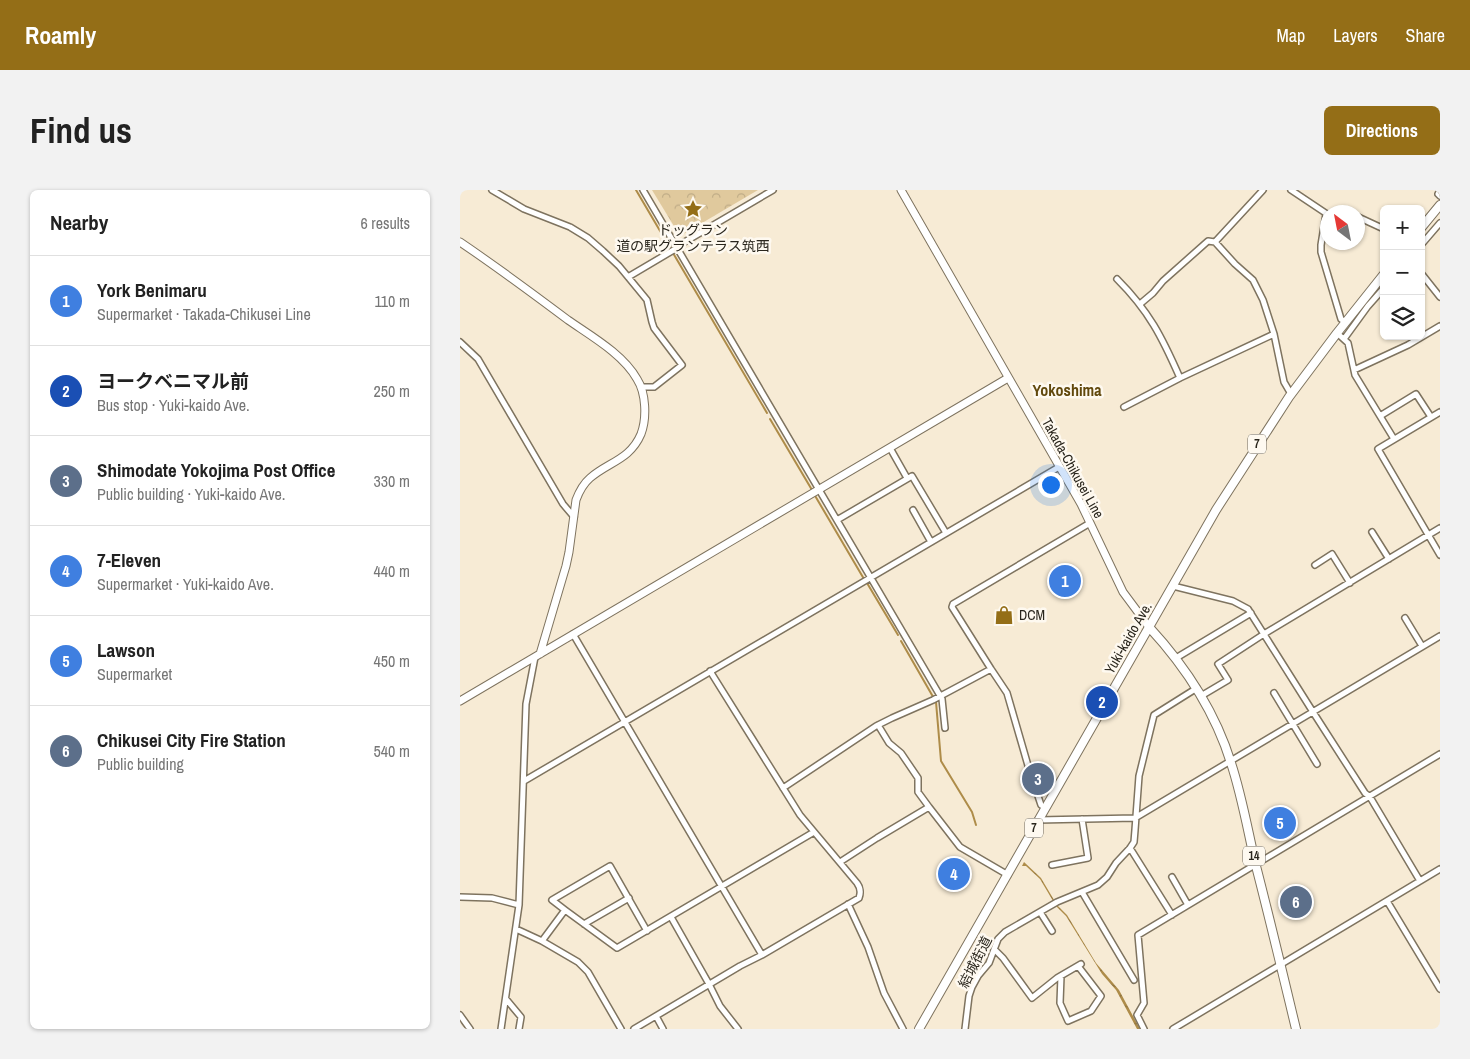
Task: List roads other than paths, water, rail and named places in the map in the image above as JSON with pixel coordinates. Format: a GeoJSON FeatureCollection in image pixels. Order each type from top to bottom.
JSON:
{"type":"FeatureCollection","features":[{"type":"Feature","properties":{"kind":"main road"},"geometry":{"type":"LineString","coordinates":[[1425,223],[1440,205]]}},
{"type":"Feature","properties":{"kind":"main road","name":"Yuki-kaido Ave."},"geometry":{"type":"LineString","coordinates":[[919,1029],[1216,510],[1291,394],[1345,322],[1365,304],[1380,280]]}},
{"type":"Feature","properties":{"kind":"main road","name":"14"},"geometry":{"type":"LineString","coordinates":[[1149,627],[1176,658],[1201,696],[1217,726],[1231,762],[1296,1029]]}},
{"type":"Feature","properties":{"kind":"street"},"geometry":{"type":"LineString","coordinates":[[492,190],[524,209],[565,225],[588,238],[612,259],[646,300],[654,328],[682,365],[654,387],[641,387]]}},
{"type":"Feature","properties":{"kind":"street"},"geometry":{"type":"LineString","coordinates":[[643,190],[674,249],[816,492],[836,520],[870,578],[937,698],[942,699],[945,728]]}},
{"type":"Feature","properties":{"kind":"street"},"geometry":{"type":"LineString","coordinates":[[628,277],[774,190]]}},
{"type":"Feature","properties":{"kind":"street","name":"Takada-Chikusei Line"},"geometry":{"type":"LineString","coordinates":[[901,190],[1059,466],[1090,523],[1123,592],[1149,627]]}},
{"type":"Feature","properties":{"kind":"street"},"geometry":{"type":"LineString","coordinates":[[1215,242],[1263,190]]}},
{"type":"Feature","properties":{"kind":"street"},"geometry":{"type":"LineString","coordinates":[[1292,190],[1320,210]]}},
{"type":"Feature","properties":{"kind":"street"},"geometry":{"type":"LineString","coordinates":[[1440,190],[1438,194],[1440,196]]}},
{"type":"Feature","properties":{"kind":"street"},"geometry":{"type":"LineString","coordinates":[[1365,220],[1380,227]]}},
{"type":"Feature","properties":{"kind":"street"},"geometry":{"type":"LineString","coordinates":[[1425,240],[1440,223]]}},
{"type":"Feature","properties":{"kind":"street"},"geometry":{"type":"LineString","coordinates":[[1140,304],[1208,240],[1215,242],[1253,280],[1263,300],[1274,334],[1284,382],[1291,394]]}},
{"type":"Feature","properties":{"kind":"street"},"geometry":{"type":"LineString","coordinates":[[460,242],[606,347],[629,367],[641,387],[644,416],[640,434],[631,450],[593,475],[584,485],[576,500],[566,566],[537,655],[526,704],[519,905],[501,1029]]}},
{"type":"Feature","properties":{"kind":"street"},"geometry":{"type":"LineString","coordinates":[[1321,250],[1341,318],[1345,322]]}},
{"type":"Feature","properties":{"kind":"street"},"geometry":{"type":"LineString","coordinates":[[1425,278],[1440,297]]}},
{"type":"Feature","properties":{"kind":"street"},"geometry":{"type":"LineString","coordinates":[[1117,279],[1140,304],[1165,344],[1180,378]]}},
{"type":"Feature","properties":{"kind":"street"},"geometry":{"type":"LineString","coordinates":[[1344,340],[1365,304],[1380,291]]}},
{"type":"Feature","properties":{"kind":"street"},"geometry":{"type":"LineString","coordinates":[[1354,370],[1408,345],[1440,326]]}},
{"type":"Feature","properties":{"kind":"street"},"geometry":{"type":"LineString","coordinates":[[1336,333],[1348,343],[1354,374],[1394,440]]}},
{"type":"Feature","properties":{"kind":"street"},"geometry":{"type":"LineString","coordinates":[[1124,407],[1180,378],[1274,334]]}},
{"type":"Feature","properties":{"kind":"street"},"geometry":{"type":"LineString","coordinates":[[460,342],[478,359],[563,504],[574,517]]}},
{"type":"Feature","properties":{"kind":"street"},"geometry":{"type":"LineString","coordinates":[[460,701],[1008,378]]}},
{"type":"Feature","properties":{"kind":"street"},"geometry":{"type":"LineString","coordinates":[[1380,416],[1416,394],[1431,417]]}},
{"type":"Feature","properties":{"kind":"street"},"geometry":{"type":"LineString","coordinates":[[1440,412],[1378,449],[1440,555]]}},
{"type":"Feature","properties":{"kind":"street"},"geometry":{"type":"LineString","coordinates":[[890,448],[907,478]]}},
{"type":"Feature","properties":{"kind":"street"},"geometry":{"type":"LineString","coordinates":[[524,781],[1059,466]]}},
{"type":"Feature","properties":{"kind":"street"},"geometry":{"type":"LineString","coordinates":[[836,520],[912,476],[946,533]]}},
{"type":"Feature","properties":{"kind":"street"},"geometry":{"type":"LineString","coordinates":[[913,510],[932,542]]}},
{"type":"Feature","properties":{"kind":"street"},"geometry":{"type":"LineString","coordinates":[[1045,807],[1042,805],[1029,769],[1007,693],[952,607],[953,604],[1090,523]]}},
{"type":"Feature","properties":{"kind":"street"},"geometry":{"type":"LineString","coordinates":[[1201,696],[1228,680],[1218,664],[1264,634],[1440,528]]}},
{"type":"Feature","properties":{"kind":"street"},"geometry":{"type":"LineString","coordinates":[[1372,532],[1388,559]]}},
{"type":"Feature","properties":{"kind":"street"},"geometry":{"type":"LineString","coordinates":[[1315,564],[1332,554],[1350,583]]}},
{"type":"Feature","properties":{"kind":"street"},"geometry":{"type":"LineString","coordinates":[[1173,586],[1233,601],[1248,609],[1313,712],[1370,797],[1420,881]]}},
{"type":"Feature","properties":{"kind":"street"},"geometry":{"type":"LineString","coordinates":[[1176,658],[1251,613]]}},
{"type":"Feature","properties":{"kind":"street"},"geometry":{"type":"LineString","coordinates":[[1405,618],[1422,646]]}},
{"type":"Feature","properties":{"kind":"street"},"geometry":{"type":"LineString","coordinates":[[573,634],[762,955]]}},
{"type":"Feature","properties":{"kind":"street"},"geometry":{"type":"LineString","coordinates":[[1038,820],[1135,818],[1440,636]]}},
{"type":"Feature","properties":{"kind":"street"},"geometry":{"type":"LineString","coordinates":[[783,788],[878,725],[937,698],[991,669]]}},
{"type":"Feature","properties":{"kind":"street"},"geometry":{"type":"LineString","coordinates":[[634,1029],[859,898],[860,887],[800,815],[710,671]]}},
{"type":"Feature","properties":{"kind":"street"},"geometry":{"type":"LineString","coordinates":[[1172,915],[1130,848],[1134,842],[1138,776],[1154,715],[1196,688]]}},
{"type":"Feature","properties":{"kind":"street"},"geometry":{"type":"LineString","coordinates":[[1274,693],[1317,764]]}},
{"type":"Feature","properties":{"kind":"street"},"geometry":{"type":"LineString","coordinates":[[878,725],[889,743],[901,753],[918,778],[918,792],[928,807],[960,847],[1008,875]]}},
{"type":"Feature","properties":{"kind":"street"},"geometry":{"type":"LineString","coordinates":[[1144,1029],[1137,1016],[1144,1003],[1138,935],[1440,754]]}},
{"type":"Feature","properties":{"kind":"street"},"geometry":{"type":"LineString","coordinates":[[840,862],[928,807]]}},
{"type":"Feature","properties":{"kind":"street"},"geometry":{"type":"LineString","coordinates":[[1052,865],[1088,858],[1082,819]]}},
{"type":"Feature","properties":{"kind":"street"},"geometry":{"type":"LineString","coordinates":[[647,931],[610,866],[552,900],[617,948],[647,931],[722,887],[814,832]]}},
{"type":"Feature","properties":{"kind":"street","name":"結城街道"},"geometry":{"type":"LineString","coordinates":[[965,1029],[972,987],[989,963],[998,939],[1005,932],[1056,903],[1098,885],[1107,877],[1116,863],[1130,848]]}},
{"type":"Feature","properties":{"kind":"street"},"geometry":{"type":"LineString","coordinates":[[1173,1029],[1440,869]]}},
{"type":"Feature","properties":{"kind":"street"},"geometry":{"type":"LineString","coordinates":[[1172,877],[1188,905]]}},
{"type":"Feature","properties":{"kind":"street"},"geometry":{"type":"LineString","coordinates":[[1082,892],[1134,980]]}},
{"type":"Feature","properties":{"kind":"street"},"geometry":{"type":"LineString","coordinates":[[460,897],[492,898],[519,905]]}},
{"type":"Feature","properties":{"kind":"street"},"geometry":{"type":"LineString","coordinates":[[584,924],[629,898]]}},
{"type":"Feature","properties":{"kind":"street"},"geometry":{"type":"LineString","coordinates":[[1387,901],[1440,989]]}},
{"type":"Feature","properties":{"kind":"street"},"geometry":{"type":"LineString","coordinates":[[848,904],[868,947],[884,993],[903,1029]]}},
{"type":"Feature","properties":{"kind":"street"},"geometry":{"type":"LineString","coordinates":[[542,941],[565,910]]}},
{"type":"Feature","properties":{"kind":"street"},"geometry":{"type":"LineString","coordinates":[[1040,912],[1052,931]]}},
{"type":"Feature","properties":{"kind":"street"},"geometry":{"type":"LineString","coordinates":[[671,917],[720,1006],[738,1029]]}},
{"type":"Feature","properties":{"kind":"street"},"geometry":{"type":"LineString","coordinates":[[516,929],[542,941],[578,962],[588,972],[621,1029]]}},
{"type":"Feature","properties":{"kind":"street"},"geometry":{"type":"LineString","coordinates":[[995,950],[1032,998],[1061,976],[1080,965],[1100,996],[1091,1011],[1068,1021],[1060,1003],[1061,976]]}},
{"type":"Feature","properties":{"kind":"street"},"geometry":{"type":"LineString","coordinates":[[506,999],[521,1017],[519,1029]]}},
{"type":"Feature","properties":{"kind":"street"},"geometry":{"type":"LineString","coordinates":[[460,1014],[470,1029]]}},
{"type":"Feature","properties":{"kind":"street"},"geometry":{"type":"LineString","coordinates":[[656,1016],[664,1029]]}},
{"type":"Feature","properties":{"kind":"water"},"geometry":{"type":"Polygon","coordinates":[[[1024,862],[1041,878],[1057,905],[1067,915],[1096,963],[1119,990],[1140,1029],[1137,1029],[1116,990],[1102,974],[1066,916],[1056,906],[1040,879],[1026,866],[1022,866],[1024,862]]]}},
{"type":"Feature","properties":{"kind":"waterway"},"geometry":{"type":"LineString","coordinates":[[636,190],[767,413]]}},
{"type":"Feature","properties":{"kind":"waterway"},"geometry":{"type":"LineString","coordinates":[[770,419],[812,490]]}},
{"type":"Feature","properties":{"kind":"waterway"},"geometry":{"type":"LineString","coordinates":[[814,494],[864,579]]}},
{"type":"Feature","properties":{"kind":"waterway"},"geometry":{"type":"LineString","coordinates":[[867,583],[898,635]]}},
{"type":"Feature","properties":{"kind":"waterway"},"geometry":{"type":"LineString","coordinates":[[901,641],[936,702],[941,761],[972,812],[976,825]]}},
{"type":"Feature","properties":{"kind":"place","name":"ドッグラン 道の駅グランテラス筑西"},"geometry":{"type":"Point","coordinates":[693,209]}},
{"type":"Feature","properties":{"kind":"place","name":"York Benimaru"},"geometry":{"type":"Point","coordinates":[1065,581]}},
{"type":"Feature","properties":{"kind":"place","name":"DCM"},"geometry":{"type":"Point","coordinates":[1004,615]}},
{"type":"Feature","properties":{"kind":"place","name":"ヨークベニマル前"},"geometry":{"type":"Point","coordinates":[1102,702]}},
{"type":"Feature","properties":{"kind":"place","name":"Shimodate Yokojima Post Office"},"geometry":{"type":"Point","coordinates":[1038,779]}},
{"type":"Feature","properties":{"kind":"place","name":"Lawson"},"geometry":{"type":"Point","coordinates":[1280,823]}},
{"type":"Feature","properties":{"kind":"place","name":"7-Eleven"},"geometry":{"type":"Point","coordinates":[954,874]}},
{"type":"Feature","properties":{"kind":"place","name":"Chikusei City Fire Station"},"geometry":{"type":"Point","coordinates":[1296,902]}},
{"type":"Feature","properties":{"kind":"district","name":"Yokoshima"},"geometry":{"type":"Point","coordinates":[1067,390]}}]}
